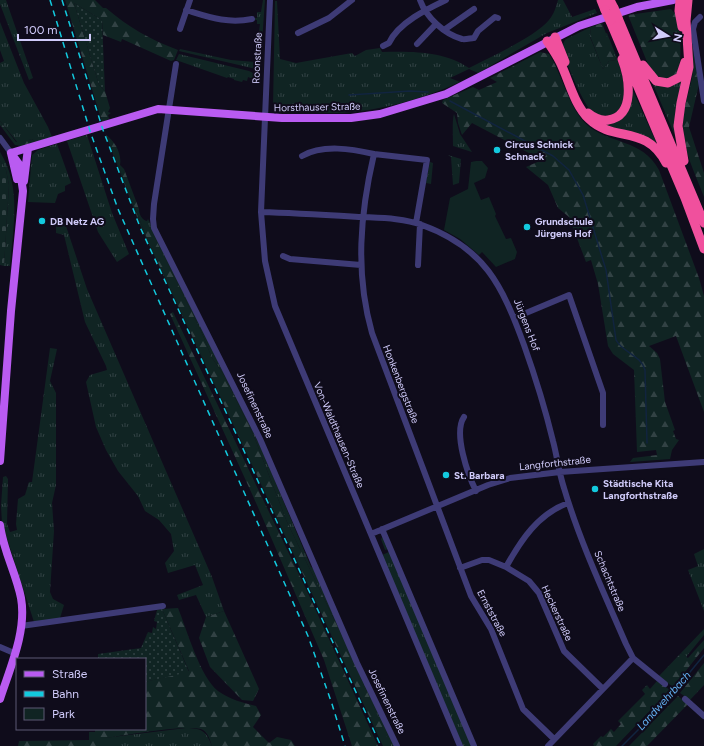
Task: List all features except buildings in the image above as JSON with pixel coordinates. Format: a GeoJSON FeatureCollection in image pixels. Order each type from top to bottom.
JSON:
{"type":"FeatureCollection","features":[{"type":"Feature","properties":{"kind":"highway"},"geometry":{"type":"LineString","coordinates":[[601,0],[610,6],[614,22],[704,249]]}},
{"type":"Feature","properties":{"kind":"highway"},"geometry":{"type":"LineString","coordinates":[[614,22],[629,33],[643,65],[652,78],[659,82],[672,82],[680,77],[685,65],[679,11],[680,0]]}},
{"type":"Feature","properties":{"kind":"highway"},"geometry":{"type":"LineString","coordinates":[[688,0],[686,21],[689,67],[679,114],[678,126],[684,159],[695,189],[695,200]]}},
{"type":"Feature","properties":{"kind":"highway"},"geometry":{"type":"LineString","coordinates":[[551,39],[585,109],[594,118],[606,120],[617,117],[622,112],[626,106],[628,91],[623,63],[611,33],[614,22]]}},
{"type":"Feature","properties":{"kind":"highway"},"geometry":{"type":"LineString","coordinates":[[622,28],[704,224]]}},
{"type":"Feature","properties":{"kind":"highway"},"geometry":{"type":"LineString","coordinates":[[551,39],[581,109],[588,118],[603,129],[635,136],[645,140],[655,148],[663,158],[680,197],[685,198]]}},
{"type":"Feature","properties":{"kind":"main road","name":"Horsthauser Straße"},"geometry":{"type":"LineString","coordinates":[[11,153],[158,109],[264,117],[351,118],[380,114],[411,106],[460,87],[551,39],[609,15],[637,7],[673,0]]}},
{"type":"Feature","properties":{"kind":"main road"},"geometry":{"type":"LineString","coordinates":[[0,461],[2,401],[21,203],[28,148]]}},
{"type":"Feature","properties":{"kind":"main road"},"geometry":{"type":"LineString","coordinates":[[11,153],[19,164],[23,185]]}},
{"type":"Feature","properties":{"kind":"main road"},"geometry":{"type":"LineString","coordinates":[[11,153],[21,203]]}},
{"type":"Feature","properties":{"kind":"main road"},"geometry":{"type":"LineString","coordinates":[[0,525],[22,600],[21,626],[0,699]]}},
{"type":"Feature","properties":{"kind":"street"},"geometry":{"type":"LineString","coordinates":[[180,29],[190,0]]}},
{"type":"Feature","properties":{"kind":"street","name":"Roonstraße"},"geometry":{"type":"LineString","coordinates":[[264,117],[270,0]]}},
{"type":"Feature","properties":{"kind":"street"},"geometry":{"type":"LineString","coordinates":[[298,33],[329,18],[352,0]]}},
{"type":"Feature","properties":{"kind":"street"},"geometry":{"type":"LineString","coordinates":[[420,0],[425,10],[436,24],[462,39],[474,38],[478,30],[495,17],[498,18]]}},
{"type":"Feature","properties":{"kind":"street"},"geometry":{"type":"LineString","coordinates":[[383,46],[389,43],[392,38],[417,14],[446,0]]}},
{"type":"Feature","properties":{"kind":"street"},"geometry":{"type":"LineString","coordinates":[[444,30],[474,9]]}},
{"type":"Feature","properties":{"kind":"street"},"geometry":{"type":"LineString","coordinates":[[186,10],[217,20],[238,22],[252,19]]}},
{"type":"Feature","properties":{"kind":"street"},"geometry":{"type":"LineString","coordinates":[[700,17],[695,22],[693,29],[704,101]]}},
{"type":"Feature","properties":{"kind":"street"},"geometry":{"type":"LineString","coordinates":[[416,44],[436,24]]}},
{"type":"Feature","properties":{"kind":"street","name":"Josefinenstraße"},"geometry":{"type":"LineString","coordinates":[[176,64],[154,204],[154,228],[260,439],[357,663],[397,746]]}},
{"type":"Feature","properties":{"kind":"street","name":"Von-Waldthausen-Straße"},"geometry":{"type":"LineString","coordinates":[[264,117],[260,212],[265,260],[278,316],[460,746]]}},
{"type":"Feature","properties":{"kind":"street"},"geometry":{"type":"LineString","coordinates":[[0,138],[11,153]]}},
{"type":"Feature","properties":{"kind":"street"},"geometry":{"type":"LineString","coordinates":[[302,156],[311,151],[350,149],[374,154],[427,160],[418,224],[418,265]]}},
{"type":"Feature","properties":{"kind":"street","name":"Honkenbergstraße"},"geometry":{"type":"LineString","coordinates":[[374,154],[362,217],[361,265],[364,296],[372,333],[437,507]]}},
{"type":"Feature","properties":{"kind":"street","name":"Jürgens Hof"},"geometry":{"type":"LineString","coordinates":[[260,212],[394,219],[418,224],[453,239],[478,259],[500,287],[514,318],[540,391],[560,472]]}},
{"type":"Feature","properties":{"kind":"street"},"geometry":{"type":"LineString","coordinates":[[282,256],[290,259],[361,265]]}},
{"type":"Feature","properties":{"kind":"street"},"geometry":{"type":"LineString","coordinates":[[514,318],[569,295],[602,393],[603,425]]}},
{"type":"Feature","properties":{"kind":"street"},"geometry":{"type":"LineString","coordinates":[[464,418],[461,425],[463,454],[467,470],[476,491]]}},
{"type":"Feature","properties":{"kind":"street","name":"Langforthstraße"},"geometry":{"type":"LineString","coordinates":[[371,534],[510,478],[560,472],[704,462]]}},
{"type":"Feature","properties":{"kind":"street","name":"Schachtstraße"},"geometry":{"type":"LineString","coordinates":[[560,472],[568,503],[582,543],[633,658],[665,684]]}},
{"type":"Feature","properties":{"kind":"street"},"geometry":{"type":"LineString","coordinates":[[506,567],[524,538],[539,520],[555,508],[568,503]]}},
{"type":"Feature","properties":{"kind":"street","name":"Ernststraße"},"geometry":{"type":"LineString","coordinates":[[437,507],[473,602],[491,629],[521,705],[525,712],[554,739]]}},
{"type":"Feature","properties":{"kind":"street"},"geometry":{"type":"LineString","coordinates":[[382,529],[474,746]]}},
{"type":"Feature","properties":{"kind":"street","name":"Heckerstraße"},"geometry":{"type":"LineString","coordinates":[[460,568],[486,560],[494,561],[525,578],[536,588],[564,651],[603,689]]}},
{"type":"Feature","properties":{"kind":"street"},"geometry":{"type":"LineString","coordinates":[[21,626],[163,606]]}},
{"type":"Feature","properties":{"kind":"street"},"geometry":{"type":"LineString","coordinates":[[0,647],[14,653]]}},
{"type":"Feature","properties":{"kind":"street"},"geometry":{"type":"LineString","coordinates":[[548,746],[633,658]]}},
{"type":"Feature","properties":{"kind":"street"},"geometry":{"type":"LineString","coordinates":[[685,699],[704,716]]}},
{"type":"Feature","properties":{"kind":"green space"},"geometry":{"type":"Polygon","coordinates":[[[0,0],[6,0],[33,78],[29,80],[0,4],[0,0]]]}},
{"type":"Feature","properties":{"kind":"green space"},"geometry":{"type":"Polygon","coordinates":[[[65,0],[95,0],[103,8],[106,8],[140,32],[158,42],[178,50],[174,60],[171,61],[122,39],[121,42],[103,35],[102,20],[74,3],[99,85],[105,91],[110,108],[108,112],[111,113],[108,115],[109,119],[102,122],[65,0]]]}},
{"type":"Feature","properties":{"kind":"green space"},"geometry":{"type":"Polygon","coordinates":[[[263,0],[265,0],[260,70],[179,51],[180,49],[231,60],[255,62],[260,24],[257,24],[257,20],[254,20],[254,18],[257,18],[257,12],[261,12],[263,0]]]}},
{"type":"Feature","properties":{"kind":"green space"},"geometry":{"type":"Polygon","coordinates":[[[558,0],[563,0],[572,17],[595,9],[597,13],[547,33],[478,73],[469,69],[450,78],[460,82],[431,94],[385,107],[354,112],[339,113],[280,111],[273,107],[275,1],[277,1],[280,59],[296,63],[352,53],[355,56],[366,50],[380,48],[382,52],[416,52],[439,55],[460,62],[469,68],[534,33],[549,20],[556,8],[558,0]]]}},
{"type":"Feature","properties":{"kind":"green space"},"geometry":{"type":"Polygon","coordinates":[[[74,3],[102,20],[105,91],[99,85],[74,3]]]}},
{"type":"Feature","properties":{"kind":"green space"},"geometry":{"type":"Polygon","coordinates":[[[671,9],[677,16],[680,36],[680,61],[679,68],[675,76],[672,78],[665,78],[652,74],[628,15],[671,9]]]}},
{"type":"Feature","properties":{"kind":"green space"},"geometry":{"type":"Polygon","coordinates":[[[0,22],[24,83],[52,137],[36,142],[32,139],[18,143],[0,121],[0,63],[4,61],[0,50],[0,22]]]}},
{"type":"Feature","properties":{"kind":"green space"},"geometry":{"type":"Polygon","coordinates":[[[602,23],[616,60],[609,61],[603,69],[590,36],[591,27],[602,23]]]}},
{"type":"Feature","properties":{"kind":"green space"},"geometry":{"type":"Polygon","coordinates":[[[591,27],[590,37],[603,69],[609,61],[616,60],[605,34],[607,33],[619,63],[625,89],[621,109],[613,114],[603,116],[593,113],[589,109],[575,83],[563,50],[566,39],[591,27]]]}},
{"type":"Feature","properties":{"kind":"green space"},"geometry":{"type":"Polygon","coordinates":[[[691,38],[699,84],[689,127],[704,173],[704,197],[687,152],[683,133],[686,100],[693,73],[691,38]]]}},
{"type":"Feature","properties":{"kind":"green space"},"geometry":{"type":"Polygon","coordinates":[[[540,52],[549,54],[554,62],[570,100],[586,124],[605,136],[644,152],[652,160],[659,170],[699,278],[704,296],[704,412],[676,336],[649,346],[657,353],[660,359],[665,402],[675,430],[673,431],[676,439],[679,440],[672,450],[670,459],[630,462],[633,458],[657,455],[656,450],[637,452],[634,370],[613,354],[608,346],[598,284],[591,260],[586,262],[569,217],[558,208],[548,185],[526,167],[542,160],[472,123],[462,135],[458,123],[457,113],[442,103],[443,100],[473,87],[479,90],[497,82],[490,78],[540,52]]]}},
{"type":"Feature","properties":{"kind":"green space"},"geometry":{"type":"Polygon","coordinates":[[[179,54],[249,71],[259,76],[259,81],[248,77],[247,81],[243,80],[242,82],[228,77],[227,78],[176,60],[179,54]]]}},
{"type":"Feature","properties":{"kind":"green space"},"geometry":{"type":"Polygon","coordinates":[[[683,75],[676,138],[653,84],[683,75]]]}},
{"type":"Feature","properties":{"kind":"green space"},"geometry":{"type":"Polygon","coordinates":[[[630,84],[656,142],[654,144],[616,131],[594,119],[618,118],[630,84]]]}},
{"type":"Feature","properties":{"kind":"green space"},"geometry":{"type":"Polygon","coordinates":[[[454,114],[460,134],[472,152],[453,146],[454,114]]]}},
{"type":"Feature","properties":{"kind":"green space"},"geometry":{"type":"Polygon","coordinates":[[[0,121],[16,142],[32,139],[36,142],[21,146],[15,145],[0,125],[0,121]]]}},
{"type":"Feature","properties":{"kind":"green space"},"geometry":{"type":"Polygon","coordinates":[[[104,130],[148,241],[383,746],[140,225],[104,130]]]}},
{"type":"Feature","properties":{"kind":"green space"},"geometry":{"type":"Polygon","coordinates":[[[87,135],[112,213],[129,254],[117,262],[98,232],[67,141],[87,135]]]}},
{"type":"Feature","properties":{"kind":"green space"},"geometry":{"type":"Polygon","coordinates":[[[106,135],[119,152],[120,165],[124,169],[140,215],[147,222],[201,331],[212,358],[224,375],[253,434],[287,522],[347,646],[391,746],[383,746],[148,241],[106,135]]]}},
{"type":"Feature","properties":{"kind":"green space"},"geometry":{"type":"Polygon","coordinates":[[[57,144],[71,183],[65,186],[65,191],[58,194],[55,203],[28,202],[32,155],[38,150],[57,144]]]}},
{"type":"Feature","properties":{"kind":"green space"},"geometry":{"type":"Polygon","coordinates":[[[0,152],[7,165],[14,193],[14,222],[10,266],[4,266],[9,185],[6,170],[0,161],[0,152]]]}},
{"type":"Feature","properties":{"kind":"green space"},"geometry":{"type":"Polygon","coordinates":[[[448,155],[461,159],[459,183],[453,185],[451,157],[448,155]]]}},
{"type":"Feature","properties":{"kind":"green space"},"geometry":{"type":"Polygon","coordinates":[[[0,161],[6,170],[9,185],[4,266],[0,265],[0,161]]]}},
{"type":"Feature","properties":{"kind":"green space"},"geometry":{"type":"Polygon","coordinates":[[[482,161],[488,168],[485,178],[474,183],[481,200],[489,197],[496,214],[495,216],[506,239],[511,238],[517,252],[515,259],[496,267],[482,252],[479,255],[460,239],[444,230],[450,198],[468,189],[471,162],[482,161]]]}},
{"type":"Feature","properties":{"kind":"green space"},"geometry":{"type":"Polygon","coordinates":[[[430,162],[433,163],[431,184],[426,183],[430,162]]]}},
{"type":"Feature","properties":{"kind":"green space"},"geometry":{"type":"Polygon","coordinates":[[[61,215],[87,289],[212,577],[224,611],[206,617],[196,595],[179,600],[177,595],[203,585],[195,565],[168,573],[165,563],[174,551],[171,534],[159,520],[145,511],[138,496],[118,471],[106,450],[96,427],[86,382],[90,375],[107,370],[85,322],[64,235],[56,233],[56,222],[61,215]]]}},
{"type":"Feature","properties":{"kind":"green space"},"geometry":{"type":"Polygon","coordinates":[[[148,219],[231,382],[264,455],[311,567],[313,568],[358,670],[395,746],[391,746],[388,741],[347,646],[287,522],[253,434],[224,375],[212,358],[201,331],[147,223],[142,220],[147,221],[148,219]]]}},
{"type":"Feature","properties":{"kind":"green space"},"geometry":{"type":"Polygon","coordinates":[[[173,312],[306,589],[378,746],[352,746],[324,660],[257,505],[170,314],[173,312]]]}},
{"type":"Feature","properties":{"kind":"green space"},"geometry":{"type":"Polygon","coordinates":[[[50,348],[57,349],[50,381],[56,393],[56,485],[52,503],[54,531],[50,592],[53,599],[64,605],[60,618],[34,622],[2,523],[1,506],[3,477],[6,476],[8,479],[7,524],[10,532],[17,530],[18,499],[25,495],[29,482],[32,482],[50,348]]]}},
{"type":"Feature","properties":{"kind":"green space"},"geometry":{"type":"Polygon","coordinates":[[[383,536],[472,746],[463,746],[382,555],[389,552],[388,549],[385,550],[381,539],[383,536]]]}},
{"type":"Feature","properties":{"kind":"green space"},"geometry":{"type":"Polygon","coordinates":[[[704,549],[704,611],[688,570],[698,566],[694,554],[704,549]]]}},
{"type":"Feature","properties":{"kind":"green space"},"geometry":{"type":"Polygon","coordinates":[[[178,608],[200,664],[211,684],[218,691],[227,696],[256,706],[261,715],[253,727],[269,743],[277,737],[291,740],[295,746],[212,746],[205,731],[196,728],[185,728],[105,738],[105,746],[18,746],[19,741],[89,740],[89,732],[95,732],[95,730],[146,730],[146,682],[189,671],[162,609],[178,608]]]}},
{"type":"Feature","properties":{"kind":"green space"},"geometry":{"type":"Polygon","coordinates":[[[162,609],[189,672],[146,682],[146,658],[98,658],[98,654],[141,648],[148,632],[152,633],[153,627],[156,629],[157,622],[154,621],[157,610],[162,609]]]}},
{"type":"Feature","properties":{"kind":"green space"},"geometry":{"type":"Polygon","coordinates":[[[224,611],[259,689],[253,701],[242,700],[210,667],[199,638],[206,617],[224,611]]]}},
{"type":"Feature","properties":{"kind":"green space"},"geometry":{"type":"Polygon","coordinates":[[[704,629],[704,635],[686,657],[681,653],[704,629]]]}},
{"type":"Feature","properties":{"kind":"green space"},"geometry":{"type":"Polygon","coordinates":[[[704,640],[704,648],[673,687],[659,676],[681,653],[688,658],[704,640]]]}},
{"type":"Feature","properties":{"kind":"green space"},"geometry":{"type":"Polygon","coordinates":[[[704,663],[704,685],[690,700],[680,693],[704,663]]]}},
{"type":"Feature","properties":{"kind":"green space"},"geometry":{"type":"Polygon","coordinates":[[[657,681],[670,690],[616,746],[594,746],[593,744],[601,736],[603,737],[611,729],[614,732],[621,724],[618,721],[645,694],[642,690],[647,685],[650,689],[657,681]]]}},
{"type":"Feature","properties":{"kind":"green space"},"geometry":{"type":"Polygon","coordinates":[[[678,696],[688,704],[647,746],[629,746],[678,696]]]}},
{"type":"Feature","properties":{"kind":"green space"},"geometry":{"type":"Polygon","coordinates":[[[186,728],[203,731],[208,737],[212,746],[105,746],[104,738],[186,728]]]}},
{"type":"Feature","properties":{"kind":"waterway"},"geometry":{"type":"LineString","coordinates":[[349,95],[410,91],[428,92]]}},
{"type":"Feature","properties":{"kind":"waterway"},"geometry":{"type":"LineString","coordinates":[[450,101],[553,156],[569,170],[583,195],[606,270],[616,340],[623,348],[640,361],[645,370],[647,443]]}},
{"type":"Feature","properties":{"kind":"waterway","name":"Landwehrbach"},"geometry":{"type":"LineString","coordinates":[[622,746],[662,706],[704,655]]}},
{"type":"Feature","properties":{"kind":"railway"},"geometry":{"type":"LineString","coordinates":[[50,0],[91,134],[118,209],[308,636],[345,746]]}},
{"type":"Feature","properties":{"kind":"railway"},"geometry":{"type":"LineString","coordinates":[[62,0],[103,130],[140,227],[381,746]]}},
{"type":"Feature","properties":{"kind":"place","name":"Circus Schnick Schnack"},"geometry":{"type":"Point","coordinates":[497,150]}},
{"type":"Feature","properties":{"kind":"place","name":"DB Netz AG"},"geometry":{"type":"Point","coordinates":[42,221]}},
{"type":"Feature","properties":{"kind":"place","name":"Grundschule Jürgens Hof"},"geometry":{"type":"Point","coordinates":[527,227]}},
{"type":"Feature","properties":{"kind":"place","name":"St. Barbara"},"geometry":{"type":"Point","coordinates":[446,475]}},
{"type":"Feature","properties":{"kind":"place","name":"Städtische Kita Langforthstraße"},"geometry":{"type":"Point","coordinates":[595,489]}}]}
